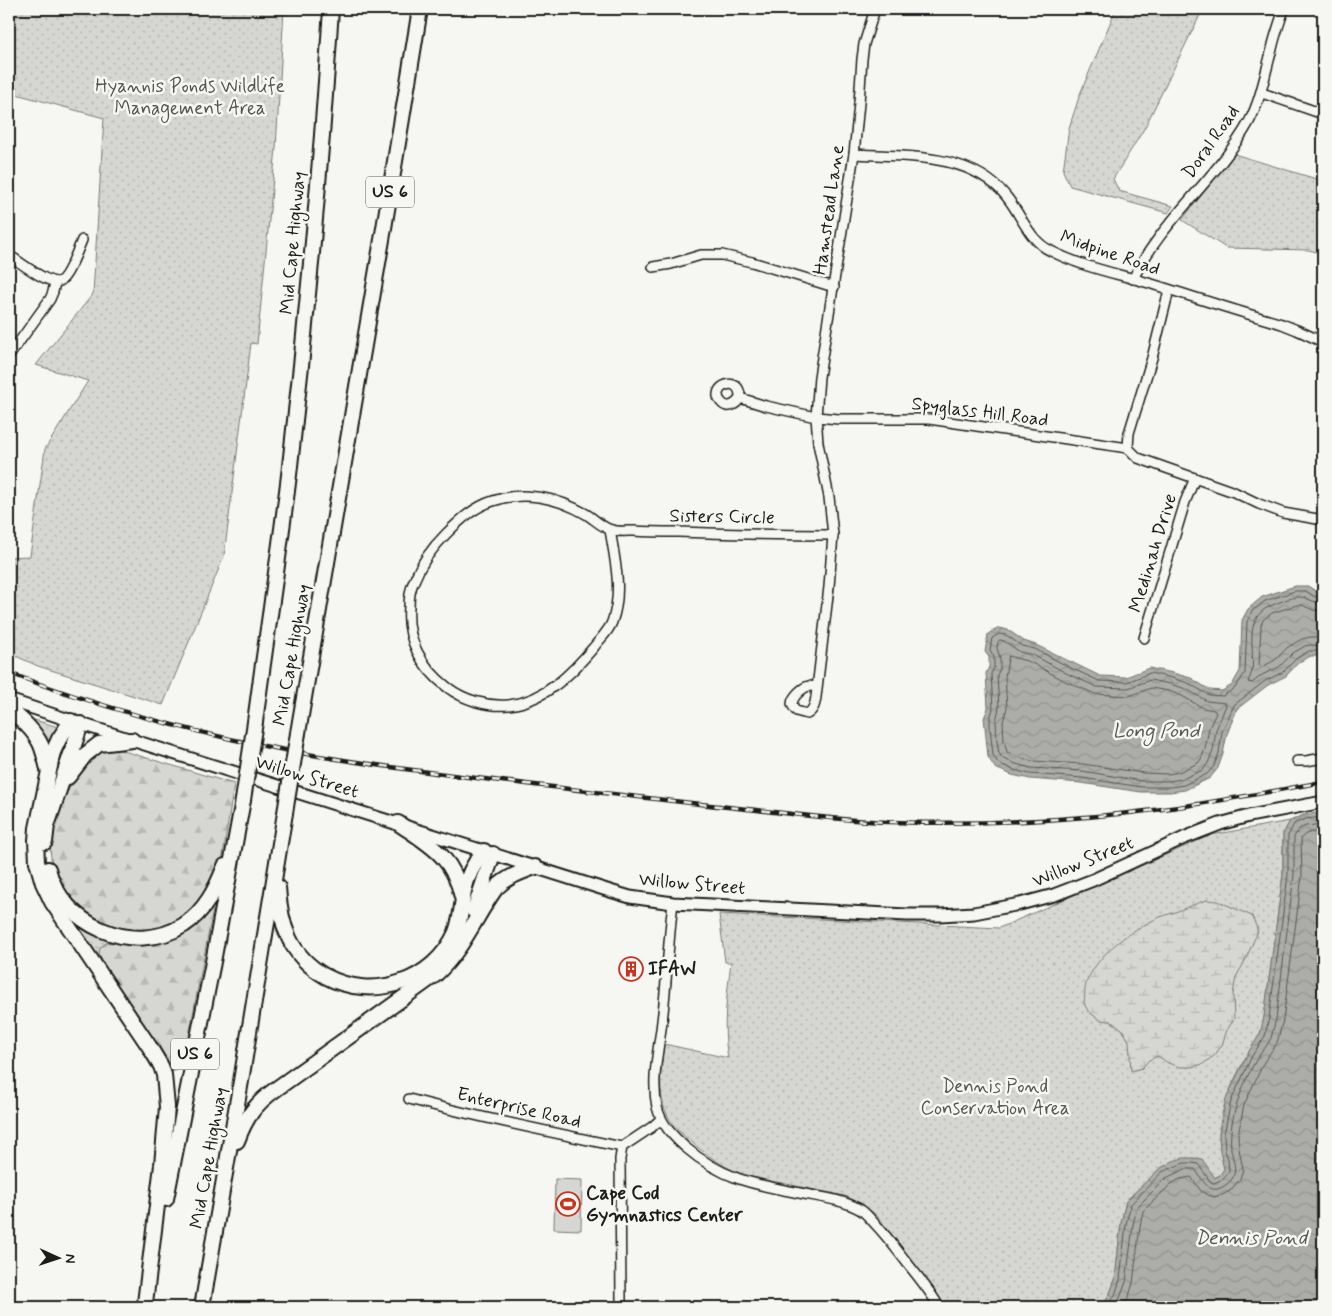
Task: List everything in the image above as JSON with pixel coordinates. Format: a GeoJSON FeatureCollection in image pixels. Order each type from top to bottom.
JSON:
{"type":"FeatureCollection","features":[{"type":"Feature","properties":{"kind":"highway","name":"Mid Cape Highway"},"geometry":{"type":"LineString","coordinates":[[145,1305],[214,962],[255,722],[296,413],[314,219],[330,9]]}},
{"type":"Feature","properties":{"kind":"highway","name":"Mid Cape Highway"},"geometry":{"type":"LineString","coordinates":[[202,1307],[227,1168],[284,813],[386,219],[420,9]]}},
{"type":"Feature","properties":{"kind":"highway"},"geometry":{"type":"LineString","coordinates":[[9,709],[37,738],[48,770]]}},
{"type":"Feature","properties":{"kind":"highway"},"geometry":{"type":"LineString","coordinates":[[76,723],[56,745],[48,770],[36,840],[37,862],[43,883],[57,910],[156,1057],[164,1075],[167,1106],[145,1305]]}},
{"type":"Feature","properties":{"kind":"highway"},"geometry":{"type":"LineString","coordinates":[[76,723],[46,834],[46,861],[52,881],[64,900],[77,915],[94,927],[114,935],[134,938],[154,936],[174,930],[190,920],[204,906],[215,890],[236,837]]}},
{"type":"Feature","properties":{"kind":"highway"},"geometry":{"type":"LineString","coordinates":[[59,790],[91,749],[99,744],[132,740]]}},
{"type":"Feature","properties":{"kind":"highway"},"geometry":{"type":"LineString","coordinates":[[398,824],[434,848],[448,862],[457,879],[463,900]]}},
{"type":"Feature","properties":{"kind":"highway"},"geometry":{"type":"LineString","coordinates":[[276,866],[278,899],[287,936],[304,960],[318,972],[335,981],[354,987],[371,988],[390,986],[408,980],[425,970],[441,956],[452,940],[459,922],[466,884],[471,870],[478,858],[488,852]]}},
{"type":"Feature","properties":{"kind":"highway"},"geometry":{"type":"LineString","coordinates":[[465,938],[470,926],[488,852]]}},
{"type":"Feature","properties":{"kind":"highway"},"geometry":{"type":"LineString","coordinates":[[227,1168],[246,1121],[260,1102],[276,1088],[435,975],[448,963],[460,946],[496,888],[512,876],[535,867]]}},
{"type":"Feature","properties":{"kind":"main road","name":"Willow Street"},"geometry":{"type":"LineString","coordinates":[[9,700],[76,723],[620,894],[673,904],[907,915],[958,914],[990,910],[1020,904],[1073,888],[1184,838],[1220,824],[1249,816],[1323,802]]}},
{"type":"Feature","properties":{"kind":"street","name":"Hamstead Lane"},"geometry":{"type":"LineString","coordinates":[[817,687],[829,587],[832,535],[829,497],[818,443],[816,417],[818,388],[854,154],[864,44],[875,9]]}},
{"type":"Feature","properties":{"kind":"street","name":"Doral Road"},"geometry":{"type":"LineString","coordinates":[[1133,279],[1148,252],[1218,167],[1249,121],[1262,93],[1272,48],[1284,9]]}},
{"type":"Feature","properties":{"kind":"street"},"geometry":{"type":"LineString","coordinates":[[1262,93],[1323,114]]}},
{"type":"Feature","properties":{"kind":"street","name":"Midpine Road"},"geometry":{"type":"LineString","coordinates":[[854,154],[946,161],[975,171],[987,178],[1006,196],[1032,235],[1049,250],[1082,265],[1282,324],[1323,342]]}},
{"type":"Feature","properties":{"kind":"street"},"geometry":{"type":"LineString","coordinates":[[9,255],[33,272],[55,282],[64,277],[82,240]]}},
{"type":"Feature","properties":{"kind":"street"},"geometry":{"type":"LineString","coordinates":[[653,267],[674,264],[701,255],[722,255],[834,287]]}},
{"type":"Feature","properties":{"kind":"street"},"geometry":{"type":"LineString","coordinates":[[9,356],[50,299],[55,282]]}},
{"type":"Feature","properties":{"kind":"street"},"geometry":{"type":"LineString","coordinates":[[1169,290],[1152,358],[1129,433],[1128,448],[1138,458],[1234,492],[1283,513],[1323,520]]}},
{"type":"Feature","properties":{"kind":"street","name":"Spyglass Hill Road"},"geometry":{"type":"LineString","coordinates":[[740,398],[816,417],[839,419],[929,419],[1128,448]]}},
{"type":"Feature","properties":{"kind":"street","name":"Medinah Drive"},"geometry":{"type":"LineString","coordinates":[[1144,638],[1185,502],[1195,478]]}},
{"type":"Feature","properties":{"kind":"street"},"geometry":{"type":"LineString","coordinates":[[508,497],[544,497],[564,503],[610,530],[618,592],[612,623],[590,651],[560,682],[548,691],[522,703],[491,704],[460,696],[429,670],[415,648],[410,632],[408,613],[413,583],[427,556],[449,531],[470,512],[494,500],[508,497]]}},
{"type":"Feature","properties":{"kind":"street","name":"Sisters Circle"},"geometry":{"type":"LineString","coordinates":[[610,530],[765,535],[832,535]]}},
{"type":"Feature","properties":{"kind":"street"},"geometry":{"type":"LineString","coordinates":[[1297,762],[1323,758]]}},
{"type":"Feature","properties":{"kind":"street"},"geometry":{"type":"LineString","coordinates":[[673,904],[655,1076],[658,1108],[661,1119],[668,1130],[696,1156],[734,1178],[769,1188],[833,1200],[851,1205],[863,1211],[882,1231],[939,1307]]}},
{"type":"Feature","properties":{"kind":"street","name":"Enterprise Road"},"geometry":{"type":"LineString","coordinates":[[409,1099],[622,1147]]}},
{"type":"Feature","properties":{"kind":"street"},"geometry":{"type":"LineString","coordinates":[[621,1301],[620,1159],[622,1147],[652,1128],[661,1119]]}},
{"type":"Feature","properties":{"kind":"green space","name":"Hyannis Ponds Wildlife Management Area"},"geometry":{"type":"Polygon","coordinates":[[[9,9],[284,9],[276,148],[257,344],[251,343],[224,556],[163,705],[38,666],[9,653],[9,557],[30,556],[45,449],[88,381],[36,365],[93,294],[104,118],[9,92],[9,9]]]}},
{"type":"Feature","properties":{"kind":"green space"},"geometry":{"type":"Polygon","coordinates":[[[1116,9],[1203,9],[1144,129],[1113,179],[1119,191],[1173,206],[1168,213],[1070,186],[1063,171],[1069,128],[1080,94],[1116,9]]]}},
{"type":"Feature","properties":{"kind":"green space"},"geometry":{"type":"Polygon","coordinates":[[[1234,154],[1323,181],[1323,254],[1309,250],[1226,248],[1182,220],[1234,154]]]}},
{"type":"Feature","properties":{"kind":"green space"},"geometry":{"type":"Polygon","coordinates":[[[28,718],[59,728],[49,749],[28,718]]]}},
{"type":"Feature","properties":{"kind":"green space"},"geometry":{"type":"Polygon","coordinates":[[[68,733],[72,736],[42,826],[41,841],[44,870],[55,896],[74,918],[91,930],[126,942],[107,943],[100,949],[102,960],[109,976],[51,893],[41,862],[40,841],[44,805],[57,751],[68,733]]]}},
{"type":"Feature","properties":{"kind":"green space"},"geometry":{"type":"Polygon","coordinates":[[[117,749],[234,784],[222,862],[207,894],[185,917],[162,929],[137,932],[105,927],[71,903],[52,867],[49,838],[58,810],[80,768],[98,751],[117,749]]]}},
{"type":"Feature","properties":{"kind":"green space","name":"Dennis Pond Conservation Area"},"geometry":{"type":"Polygon","coordinates":[[[1290,821],[1283,834],[1283,874],[1262,1026],[1259,1036],[1248,1052],[1233,1083],[1222,1114],[1219,1139],[1224,1169],[1220,1175],[1214,1178],[1149,1179],[1126,1201],[1121,1223],[1115,1280],[1102,1307],[944,1307],[933,1289],[878,1217],[862,1204],[845,1196],[747,1176],[733,1171],[709,1156],[682,1134],[670,1120],[665,1110],[661,1088],[664,1044],[728,1058],[725,1022],[731,962],[725,962],[719,914],[999,928],[1211,835],[1290,821]]]}},
{"type":"Feature","properties":{"kind":"green space"},"geometry":{"type":"Polygon","coordinates":[[[1207,900],[1218,901],[1252,916],[1258,931],[1236,977],[1233,994],[1234,1019],[1227,1030],[1222,1045],[1215,1055],[1203,1064],[1192,1067],[1180,1067],[1168,1063],[1158,1056],[1149,1060],[1142,1068],[1131,1071],[1129,1041],[1122,1029],[1110,1021],[1100,1020],[1089,1012],[1084,1004],[1087,981],[1108,951],[1138,928],[1160,917],[1207,900]]]}},
{"type":"Feature","properties":{"kind":"green space"},"geometry":{"type":"Polygon","coordinates":[[[210,909],[213,910],[184,1062],[179,1070],[170,1072],[109,976],[99,954],[100,948],[106,943],[126,942],[210,909]]]}},
{"type":"Feature","properties":{"kind":"green space","name":"Cape Cod Gymnastics Center"},"geometry":{"type":"Polygon","coordinates":[[[555,1179],[582,1180],[581,1230],[554,1229],[555,1179]]]}},
{"type":"Feature","properties":{"kind":"water","name":"Long Pond"},"geometry":{"type":"Polygon","coordinates":[[[1295,586],[1308,586],[1317,592],[1323,592],[1323,656],[1311,656],[1299,662],[1286,676],[1268,685],[1237,709],[1227,734],[1218,768],[1210,778],[1185,790],[1141,792],[1081,783],[1030,779],[1012,775],[995,768],[988,757],[984,718],[988,708],[986,673],[989,667],[989,657],[985,652],[988,634],[993,631],[1000,628],[1008,630],[1024,641],[1100,676],[1126,677],[1149,668],[1191,678],[1210,690],[1222,691],[1232,685],[1240,671],[1242,620],[1248,609],[1262,597],[1295,586]]]}},
{"type":"Feature","properties":{"kind":"water","name":"Dennis Pond"},"geometry":{"type":"Polygon","coordinates":[[[1323,812],[1323,1307],[1102,1307],[1115,1280],[1121,1223],[1126,1201],[1159,1169],[1173,1161],[1183,1158],[1202,1159],[1215,1178],[1224,1169],[1220,1152],[1219,1134],[1226,1099],[1248,1053],[1260,1034],[1264,1017],[1283,874],[1283,834],[1290,821],[1303,815],[1323,812]]]}},
{"type":"Feature","properties":{"kind":"railway"},"geometry":{"type":"LineString","coordinates":[[9,673],[70,695],[164,723],[294,752],[473,778],[841,819],[961,823],[1102,816],[1171,808],[1323,782]]}},
{"type":"Feature","properties":{"kind":"place","name":"IFAW"},"geometry":{"type":"Point","coordinates":[631,969]}},
{"type":"Feature","properties":{"kind":"place","name":"Cape Cod Gymnastics Center"},"geometry":{"type":"Point","coordinates":[568,1204]}}]}
